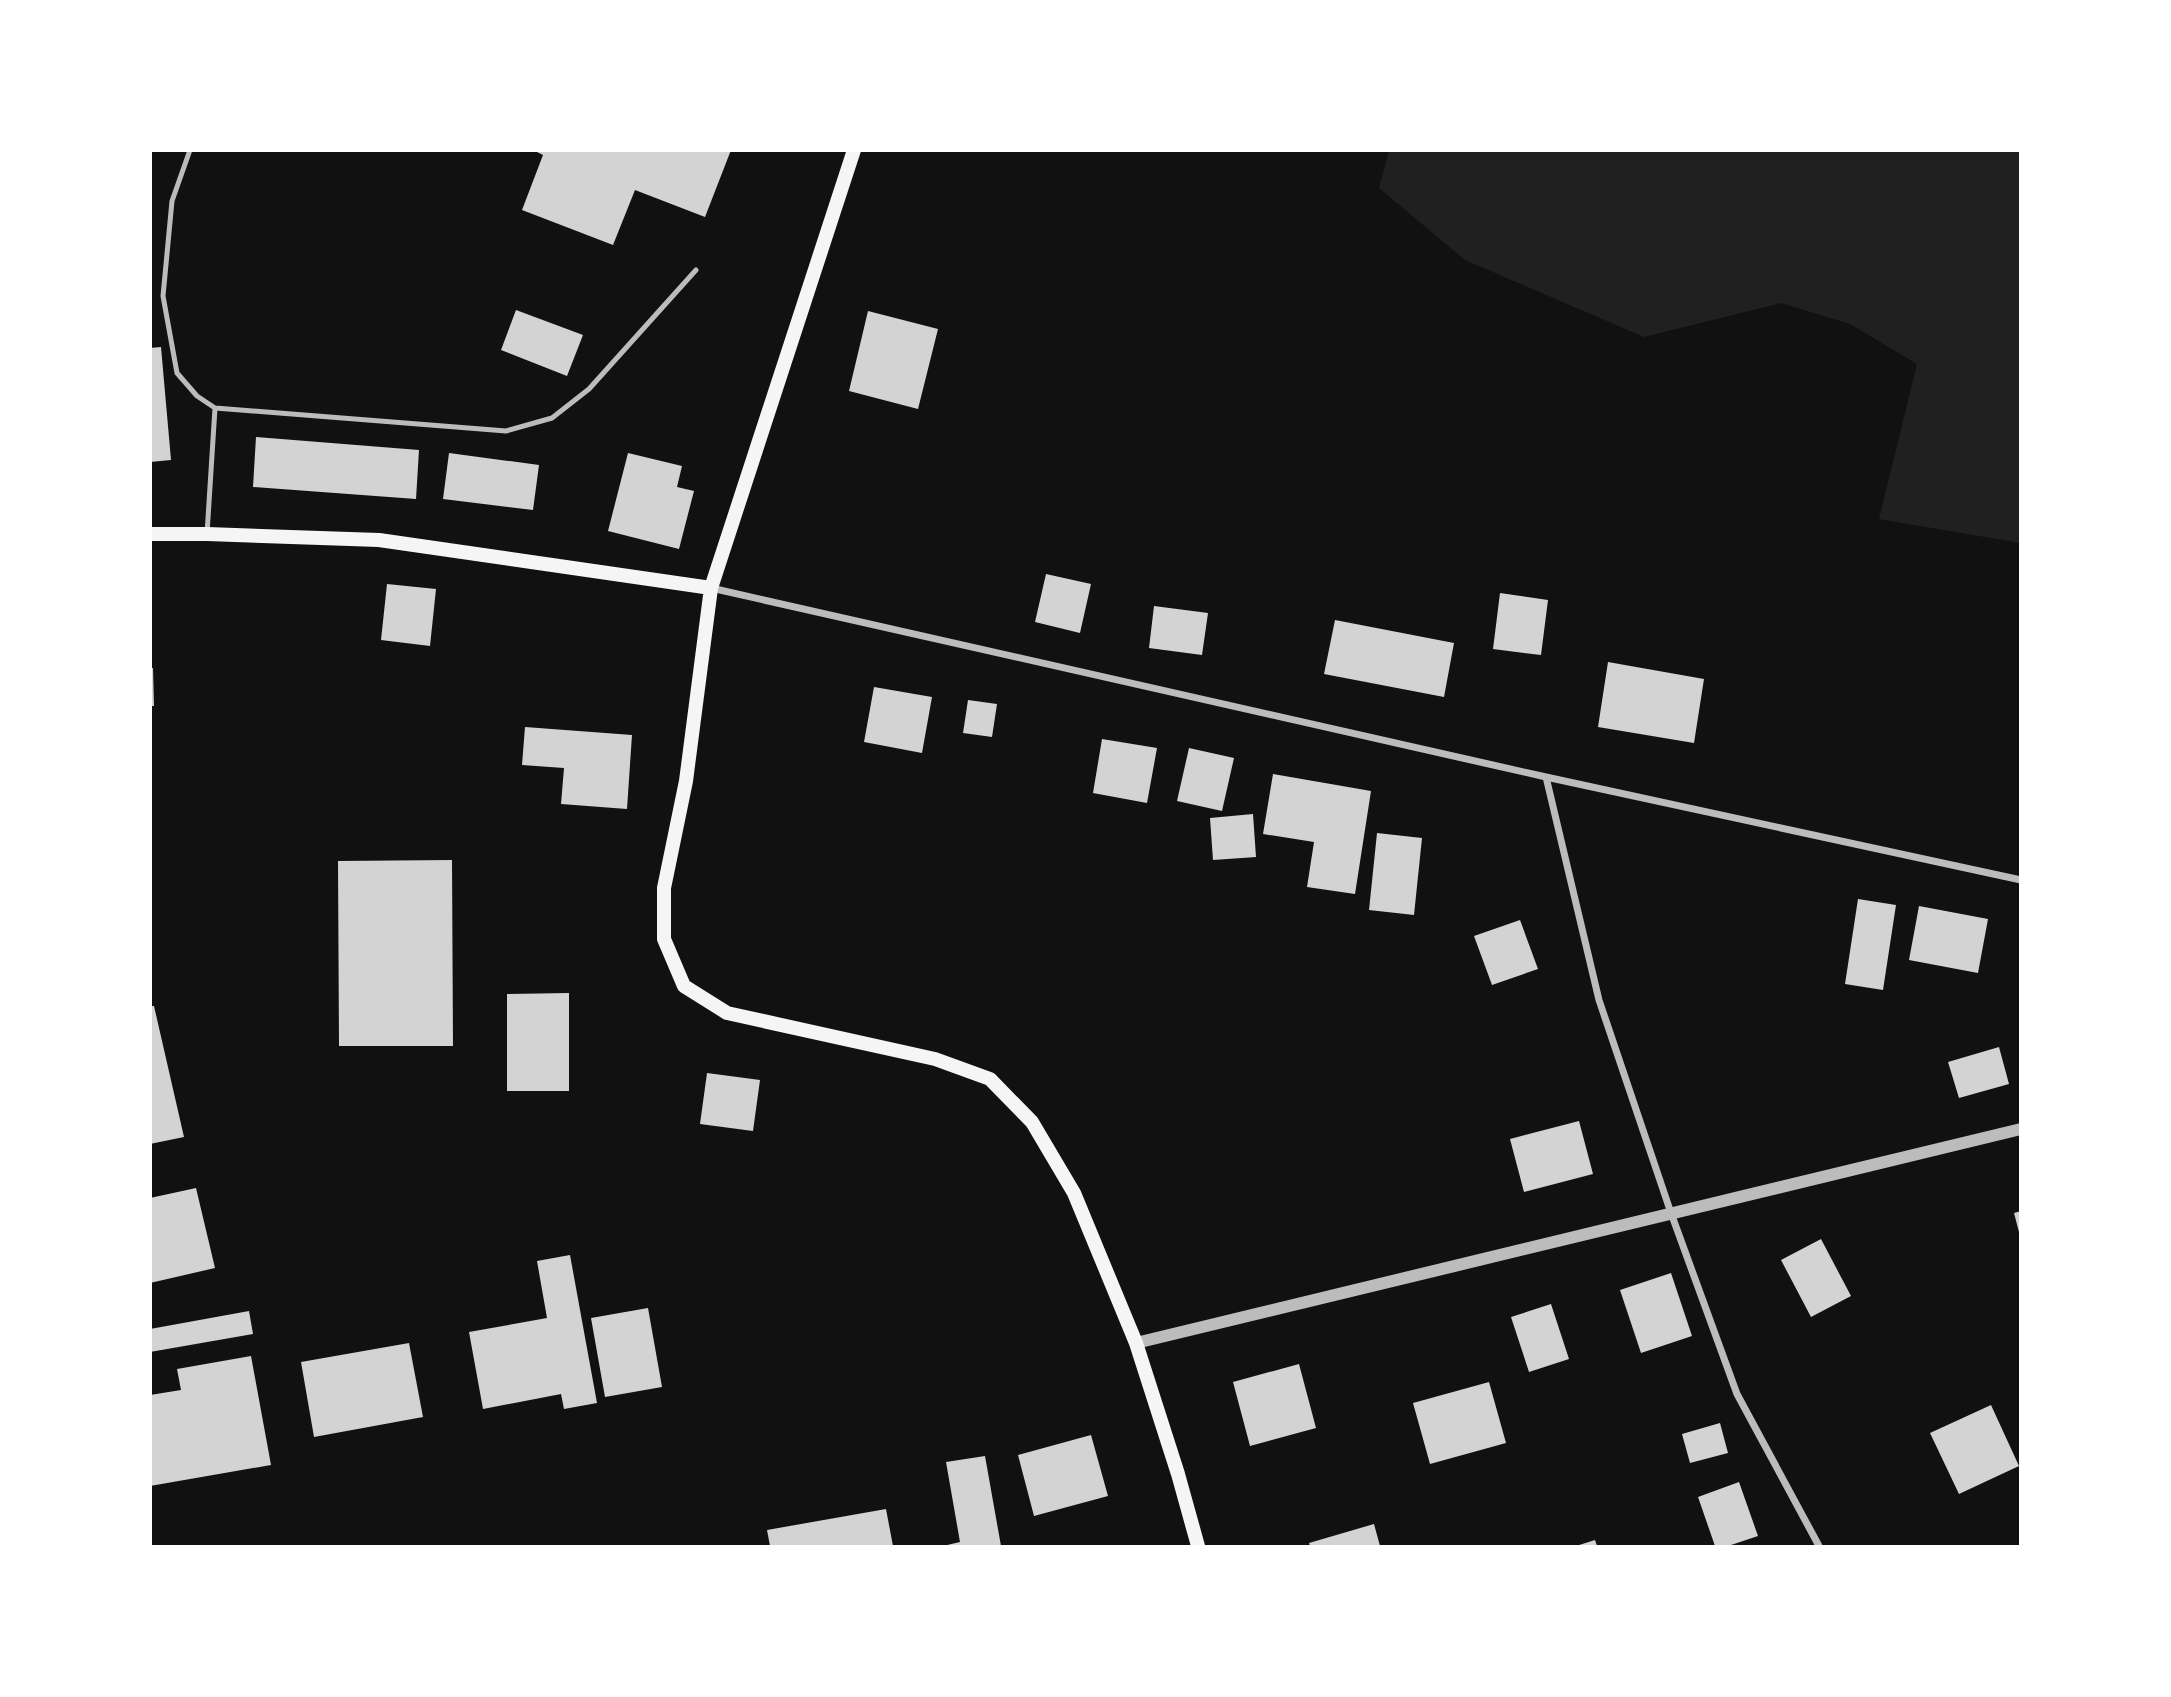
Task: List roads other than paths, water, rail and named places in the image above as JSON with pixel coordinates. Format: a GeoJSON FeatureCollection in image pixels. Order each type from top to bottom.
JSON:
{"type":"FeatureCollection","features":[{"type":"Feature","properties":{"kind":"main road"},"geometry":{"type":"LineString","coordinates":[[854,150],[711,588],[686,781],[664,888],[664,939],[684,986],[727,1013],[935,1059],[990,1079],[1032,1122],[1074,1193],[1136,1343],[1198,1546]]}},
{"type":"Feature","properties":{"kind":"main road"},"geometry":{"type":"LineString","coordinates":[[150,534],[379,540],[711,588]]}},
{"type":"Feature","properties":{"kind":"street"},"geometry":{"type":"LineString","coordinates":[[711,588],[1546,777],[2021,880]]}},
{"type":"Feature","properties":{"kind":"street"},"geometry":{"type":"LineString","coordinates":[[1546,777],[1599,1000],[1671,1213],[1737,1394],[1819,1546]]}},
{"type":"Feature","properties":{"kind":"street"},"geometry":{"type":"LineString","coordinates":[[1136,1343],[2021,1129]]}},
{"type":"Feature","properties":{"kind":"lane"},"geometry":{"type":"LineString","coordinates":[[190,150],[172,201],[163,296],[177,373],[197,396],[215,408],[506,431],[552,418],[589,389],[696,270]]}},
{"type":"Feature","properties":{"kind":"lane"},"geometry":{"type":"LineString","coordinates":[[207,534],[215,408]]}}]}
